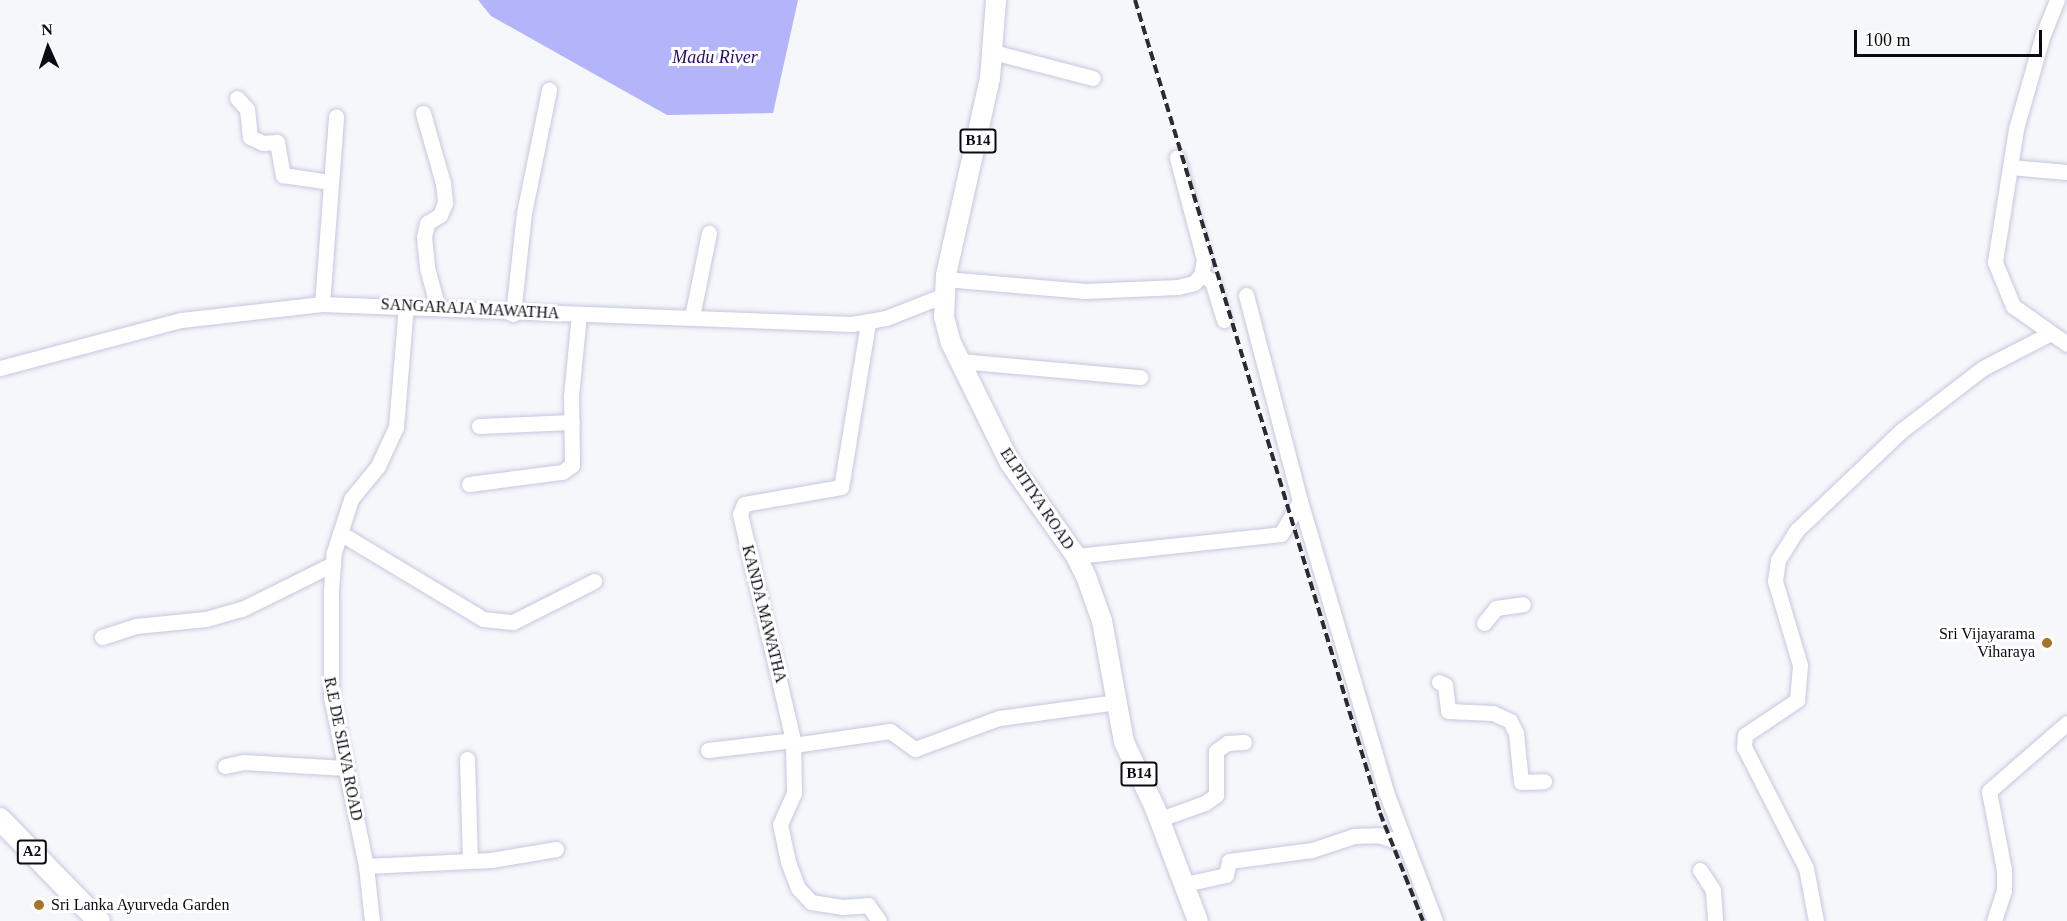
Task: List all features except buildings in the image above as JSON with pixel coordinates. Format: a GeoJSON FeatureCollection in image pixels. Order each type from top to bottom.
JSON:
{"type":"FeatureCollection","features":[{"type":"Feature","properties":{"kind":"highway","name":"A2"},"geometry":{"type":"LineString","coordinates":[[0,819],[99,921]]}},
{"type":"Feature","properties":{"kind":"main road","name":"ELPITIYA ROAD"},"geometry":{"type":"LineString","coordinates":[[996,0],[993,52],[979,138],[944,288],[946,326],[959,360],[1010,463],[1076,556],[1102,621],[1124,742],[1160,819],[1198,921]]}},
{"type":"Feature","properties":{"kind":"street"},"geometry":{"type":"LineString","coordinates":[[2057,0],[2022,108],[1995,262],[2013,306],[2049,334],[2067,344]]}},
{"type":"Feature","properties":{"kind":"street"},"geometry":{"type":"LineString","coordinates":[[993,52],[1093,78]]}},
{"type":"Feature","properties":{"kind":"street"},"geometry":{"type":"LineString","coordinates":[[513,314],[524,213],[549,90]]}},
{"type":"Feature","properties":{"kind":"street"},"geometry":{"type":"LineString","coordinates":[[237,98],[247,109],[250,137],[263,142],[277,142],[283,175],[330,182]]}},
{"type":"Feature","properties":{"kind":"street"},"geometry":{"type":"LineString","coordinates":[[423,113],[443,183],[445,204],[440,215],[425,226],[427,268],[438,308]]}},
{"type":"Feature","properties":{"kind":"street"},"geometry":{"type":"LineString","coordinates":[[322,304],[336,117]]}},
{"type":"Feature","properties":{"kind":"street"},"geometry":{"type":"LineString","coordinates":[[944,288],[1132,290],[1178,287],[1194,283],[1201,275],[1204,259],[1177,158]]}},
{"type":"Feature","properties":{"kind":"street"},"geometry":{"type":"LineString","coordinates":[[2010,167],[2067,172]]}},
{"type":"Feature","properties":{"kind":"street"},"geometry":{"type":"LineString","coordinates":[[692,317],[709,233]]}},
{"type":"Feature","properties":{"kind":"street"},"geometry":{"type":"LineString","coordinates":[[1201,275],[1212,281],[1224,320]]}},
{"type":"Feature","properties":{"kind":"street","name":"SANGARAJA MAWATHA"},"geometry":{"type":"LineString","coordinates":[[0,368],[181,320],[322,304],[406,306],[513,314],[868,322],[944,288]]}},
{"type":"Feature","properties":{"kind":"street"},"geometry":{"type":"LineString","coordinates":[[1246,296],[1300,501],[1386,792],[1435,921]]}},
{"type":"Feature","properties":{"kind":"street","name":"R.E DE SILVA ROAD"},"geometry":{"type":"LineString","coordinates":[[372,921],[366,866],[328,673],[333,564],[351,499],[378,466],[396,427],[406,306]]}},
{"type":"Feature","properties":{"kind":"street"},"geometry":{"type":"LineString","coordinates":[[469,484],[562,472],[572,465],[572,422],[579,314]]}},
{"type":"Feature","properties":{"kind":"street","name":"KANDA MAWATHA"},"geometry":{"type":"LineString","coordinates":[[868,322],[841,487],[744,504],[740,514],[794,742],[794,793],[780,824],[782,844],[798,888],[811,902],[842,907],[868,905],[879,921]]}},
{"type":"Feature","properties":{"kind":"street"},"geometry":{"type":"LineString","coordinates":[[1816,921],[1806,868],[1744,747],[1745,735],[1797,700],[1800,665],[1775,581],[1778,560],[1797,530],[1901,431],[1983,368],[2049,334]]}},
{"type":"Feature","properties":{"kind":"street"},"geometry":{"type":"LineString","coordinates":[[959,360],[1140,377]]}},
{"type":"Feature","properties":{"kind":"street"},"geometry":{"type":"LineString","coordinates":[[479,426],[572,422]]}},
{"type":"Feature","properties":{"kind":"street"},"geometry":{"type":"LineString","coordinates":[[1076,556],[1281,534],[1300,501]]}},
{"type":"Feature","properties":{"kind":"street"},"geometry":{"type":"LineString","coordinates":[[340,533],[483,619],[513,622],[594,581]]}},
{"type":"Feature","properties":{"kind":"street"},"geometry":{"type":"LineString","coordinates":[[102,637],[136,626],[206,619],[242,609],[333,564]]}},
{"type":"Feature","properties":{"kind":"street"},"geometry":{"type":"LineString","coordinates":[[1484,623],[1496,608],[1523,604]]}},
{"type":"Feature","properties":{"kind":"street"},"geometry":{"type":"LineString","coordinates":[[1439,682],[1445,685],[1448,711],[1493,713],[1510,722],[1516,733],[1521,782],[1544,781]]}},
{"type":"Feature","properties":{"kind":"street"},"geometry":{"type":"LineString","coordinates":[[708,750],[890,731],[915,749],[999,718],[1117,702]]}},
{"type":"Feature","properties":{"kind":"street"},"geometry":{"type":"LineString","coordinates":[[1994,921],[2004,891],[2004,870],[1989,791],[2067,723]]}},
{"type":"Feature","properties":{"kind":"street"},"geometry":{"type":"LineString","coordinates":[[1160,819],[1216,795],[1216,751],[1227,743],[1244,742]]}},
{"type":"Feature","properties":{"kind":"street"},"geometry":{"type":"LineString","coordinates":[[467,759],[470,861]]}},
{"type":"Feature","properties":{"kind":"street"},"geometry":{"type":"LineString","coordinates":[[225,766],[244,762],[345,768]]}},
{"type":"Feature","properties":{"kind":"street"},"geometry":{"type":"LineString","coordinates":[[1185,884],[1226,875],[1229,861],[1312,850],[1354,836],[1378,835],[1406,843]]}},
{"type":"Feature","properties":{"kind":"street"},"geometry":{"type":"LineString","coordinates":[[366,866],[470,861],[556,849]]}},
{"type":"Feature","properties":{"kind":"street"},"geometry":{"type":"LineString","coordinates":[[1700,870],[1713,890],[1716,921]]}},
{"type":"Feature","properties":{"kind":"water","name":"Madu River"},"geometry":{"type":"Polygon","coordinates":[[[478,0],[798,0],[773,113],[667,115],[491,16],[478,0]]]}},
{"type":"Feature","properties":{"kind":"railway"},"geometry":{"type":"LineString","coordinates":[[1135,0],[1380,813],[1423,921]]}},
{"type":"Feature","properties":{"kind":"place","name":"Sri Vijayarama Viharaya"},"geometry":{"type":"Point","coordinates":[2047,643]}},
{"type":"Feature","properties":{"kind":"place","name":"Sri Lanka Ayurveda Garden"},"geometry":{"type":"Point","coordinates":[39,905]}}]}
